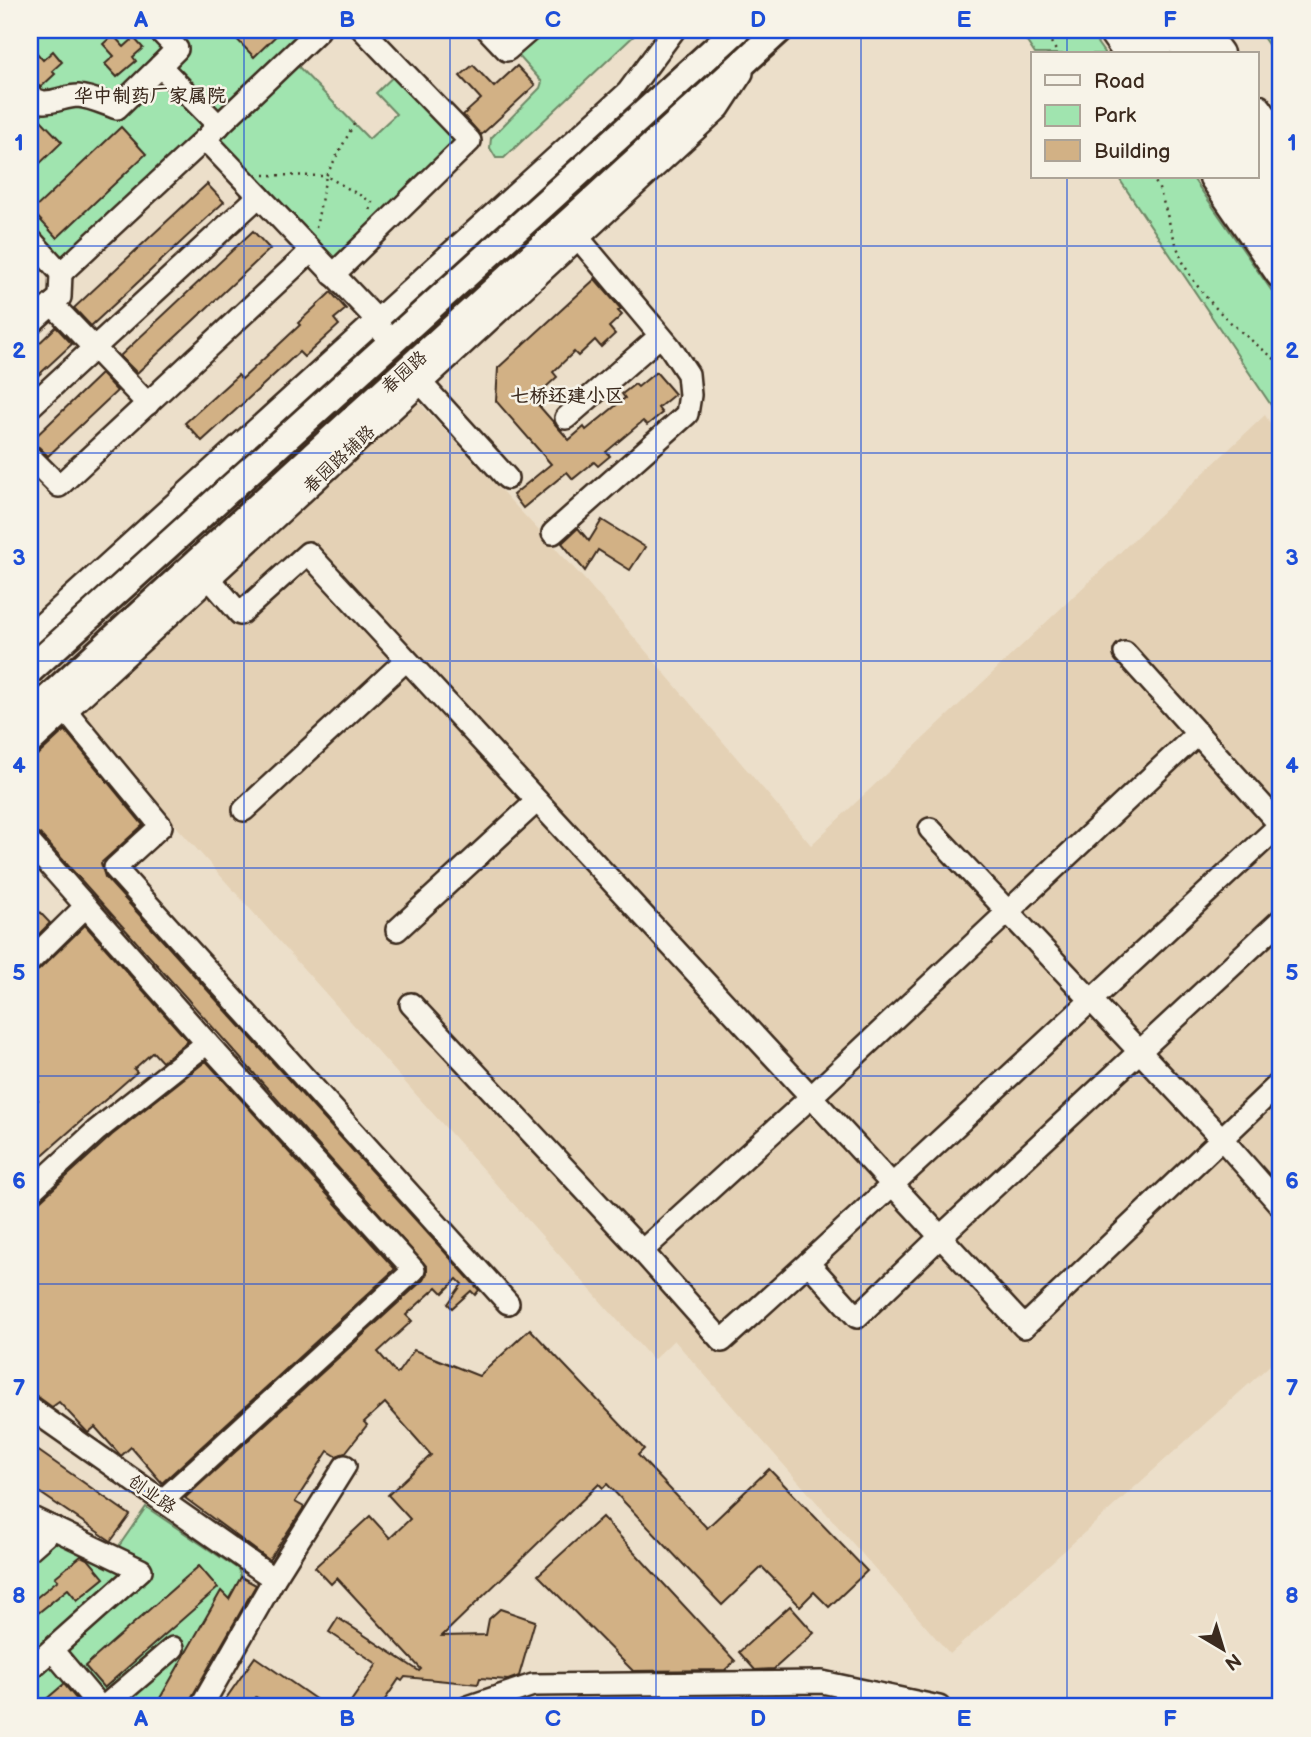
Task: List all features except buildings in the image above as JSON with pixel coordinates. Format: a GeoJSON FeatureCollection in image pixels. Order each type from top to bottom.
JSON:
{"type":"FeatureCollection","features":[{"type":"Feature","properties":{"kind":"highway"},"geometry":{"type":"LineString","coordinates":[[1113,30],[1129,52]]}},
{"type":"Feature","properties":{"kind":"highway"},"geometry":{"type":"LineString","coordinates":[[1138,30],[1154,52]]}},
{"type":"Feature","properties":{"kind":"highway"},"geometry":{"type":"LineString","coordinates":[[1173,30],[1190,52]]}},
{"type":"Feature","properties":{"kind":"highway"},"geometry":{"type":"LineString","coordinates":[[1200,30],[1216,52]]}},
{"type":"Feature","properties":{"kind":"highway"},"geometry":{"type":"LineString","coordinates":[[1258,111],[1281,145]]}},
{"type":"Feature","properties":{"kind":"highway"},"geometry":{"type":"LineString","coordinates":[[1258,149],[1281,182]]}},
{"type":"Feature","properties":{"kind":"highway"},"geometry":{"type":"LineString","coordinates":[[1216,178],[1281,273]]}},
{"type":"Feature","properties":{"kind":"highway"},"geometry":{"type":"LineString","coordinates":[[1245,178],[1281,229]]}},
{"type":"Feature","properties":{"kind":"main road","name":"春园路"},"geometry":{"type":"LineString","coordinates":[[30,670],[153,540],[389,344],[736,30]]}},
{"type":"Feature","properties":{"kind":"main road","name":"春园路"},"geometry":{"type":"LineString","coordinates":[[48,708],[203,570],[572,231],[779,30]]}},
{"type":"Feature","properties":{"kind":"main road"},"geometry":{"type":"LineString","coordinates":[[30,678],[48,708]]}},
{"type":"Feature","properties":{"kind":"street"},"geometry":{"type":"LineString","coordinates":[[30,95],[45,103],[79,96],[117,108],[177,48],[159,30]]}},
{"type":"Feature","properties":{"kind":"street"},"geometry":{"type":"LineString","coordinates":[[61,273],[319,30]]}},
{"type":"Feature","properties":{"kind":"street"},"geometry":{"type":"LineString","coordinates":[[333,275],[470,141],[363,30]]}},
{"type":"Feature","properties":{"kind":"street"},"geometry":{"type":"LineString","coordinates":[[488,30],[508,50],[530,30]]}},
{"type":"Feature","properties":{"kind":"street"},"geometry":{"type":"LineString","coordinates":[[30,635],[153,540],[377,320],[628,92],[674,30]]}},
{"type":"Feature","properties":{"kind":"street"},"geometry":{"type":"LineString","coordinates":[[160,65],[212,133],[239,175],[377,320],[389,344]]}},
{"type":"Feature","properties":{"kind":"street"},"geometry":{"type":"LineString","coordinates":[[30,407],[259,196]]}},
{"type":"Feature","properties":{"kind":"street"},"geometry":{"type":"LineString","coordinates":[[553,533],[688,414],[690,395],[688,374],[660,336],[572,231]]}},
{"type":"Feature","properties":{"kind":"street"},"geometry":{"type":"LineString","coordinates":[[30,239],[61,273],[60,297],[30,324]]}},
{"type":"Feature","properties":{"kind":"street"},"geometry":{"type":"LineString","coordinates":[[30,457],[59,486],[311,251]]}},
{"type":"Feature","properties":{"kind":"street"},"geometry":{"type":"LineString","coordinates":[[52,304],[148,404]]}},
{"type":"Feature","properties":{"kind":"street"},"geometry":{"type":"LineString","coordinates":[[566,418],[660,336]]}},
{"type":"Feature","properties":{"kind":"street"},"geometry":{"type":"LineString","coordinates":[[414,376],[507,478]]}},
{"type":"Feature","properties":{"kind":"street"},"geometry":{"type":"LineString","coordinates":[[203,570],[240,614],[308,553],[1024,1327],[1281,1082]]}},
{"type":"Feature","properties":{"kind":"street"},"geometry":{"type":"LineString","coordinates":[[411,1004],[722,1340],[1281,825],[1125,653]]}},
{"type":"Feature","properties":{"kind":"street"},"geometry":{"type":"LineString","coordinates":[[244,810],[407,660]]}},
{"type":"Feature","properties":{"kind":"street"},"geometry":{"type":"LineString","coordinates":[[30,744],[48,708],[161,826],[115,868],[508,1303]]}},
{"type":"Feature","properties":{"kind":"street"},"geometry":{"type":"LineString","coordinates":[[642,1251],[811,1097],[1198,733]]}},
{"type":"Feature","properties":{"kind":"street"},"geometry":{"type":"LineString","coordinates":[[397,930],[537,800]]}},
{"type":"Feature","properties":{"kind":"street"},"geometry":{"type":"LineString","coordinates":[[930,829],[1222,1139],[1281,1206]]}},
{"type":"Feature","properties":{"kind":"street"},"geometry":{"type":"LineString","coordinates":[[30,843],[207,1043],[414,1270],[162,1501]]}},
{"type":"Feature","properties":{"kind":"street"},"geometry":{"type":"LineString","coordinates":[[30,961],[86,906]]}},
{"type":"Feature","properties":{"kind":"street"},"geometry":{"type":"LineString","coordinates":[[808,1263],[857,1317],[1281,920]]}},
{"type":"Feature","properties":{"kind":"street"},"geometry":{"type":"LineString","coordinates":[[30,1192],[96,1131],[207,1043]]}},
{"type":"Feature","properties":{"kind":"street","name":"创业路"},"geometry":{"type":"LineString","coordinates":[[30,1408],[274,1579]]}},
{"type":"Feature","properties":{"kind":"street"},"geometry":{"type":"LineString","coordinates":[[201,1707],[274,1579],[345,1466]]}},
{"type":"Feature","properties":{"kind":"street"},"geometry":{"type":"LineString","coordinates":[[30,1517],[141,1570],[30,1669]]}},
{"type":"Feature","properties":{"kind":"street"},"geometry":{"type":"LineString","coordinates":[[30,1549],[54,1528]]}},
{"type":"Feature","properties":{"kind":"street"},"geometry":{"type":"LineString","coordinates":[[51,1650],[102,1707],[173,1648]]}},
{"type":"Feature","properties":{"kind":"street"},"geometry":{"type":"LineString","coordinates":[[468,1707],[533,1685],[808,1682],[822,1682],[939,1707]]}},
{"type":"Feature","properties":{"kind":"path"},"geometry":{"type":"LineString","coordinates":[[1044,30],[1057,52]]}},
{"type":"Feature","properties":{"kind":"path"},"geometry":{"type":"LineString","coordinates":[[311,251],[326,176],[354,124]]}},
{"type":"Feature","properties":{"kind":"path"},"geometry":{"type":"LineString","coordinates":[[239,175],[326,176],[372,202],[365,243]]}},
{"type":"Feature","properties":{"kind":"path"},"geometry":{"type":"LineString","coordinates":[[1152,178],[1158,186],[1185,266],[1208,302],[1281,364]]}},
{"type":"Feature","properties":{"kind":"shaded area"},"geometry":{"type":"Polygon","coordinates":[[[410,393],[586,581],[811,845],[1265,415],[1281,440],[1281,1355],[950,1654],[674,1340],[653,1360],[177,827],[75,703],[410,393]]]}},
{"type":"Feature","properties":{"kind":"green space"},"geometry":{"type":"Polygon","coordinates":[[[30,30],[319,30],[290,58],[369,139],[396,114],[376,93],[401,69],[470,141],[333,275],[205,139],[61,276],[30,241],[30,30]]]}},
{"type":"Feature","properties":{"kind":"green space"},"geometry":{"type":"Polygon","coordinates":[[[541,30],[640,30],[504,158],[496,158],[490,148],[491,138],[540,88],[542,82],[518,55],[520,48],[541,30]]]}},
{"type":"Feature","properties":{"kind":"green space"},"geometry":{"type":"Polygon","coordinates":[[[1019,30],[1088,30],[1104,52],[1034,52],[1019,30]]]}},
{"type":"Feature","properties":{"kind":"green space"},"geometry":{"type":"Polygon","coordinates":[[[1258,30],[1281,30],[1281,63],[1258,30]]]}},
{"type":"Feature","properties":{"kind":"green space"},"geometry":{"type":"Polygon","coordinates":[[[1119,178],[1193,178],[1281,304],[1281,420],[1119,178]]]}},
{"type":"Feature","properties":{"kind":"green space"},"geometry":{"type":"Polygon","coordinates":[[[146,1507],[238,1569],[241,1577],[214,1625],[160,1707],[30,1707],[30,1517],[112,1556],[146,1507]]]}},
{"type":"Feature","properties":{"kind":"district","name":"华中制药厂家属院"},"geometry":{"type":"Point","coordinates":[150,95]}},
{"type":"Feature","properties":{"kind":"district","name":"七桥还建小区"},"geometry":{"type":"Point","coordinates":[567,395]}}]}
